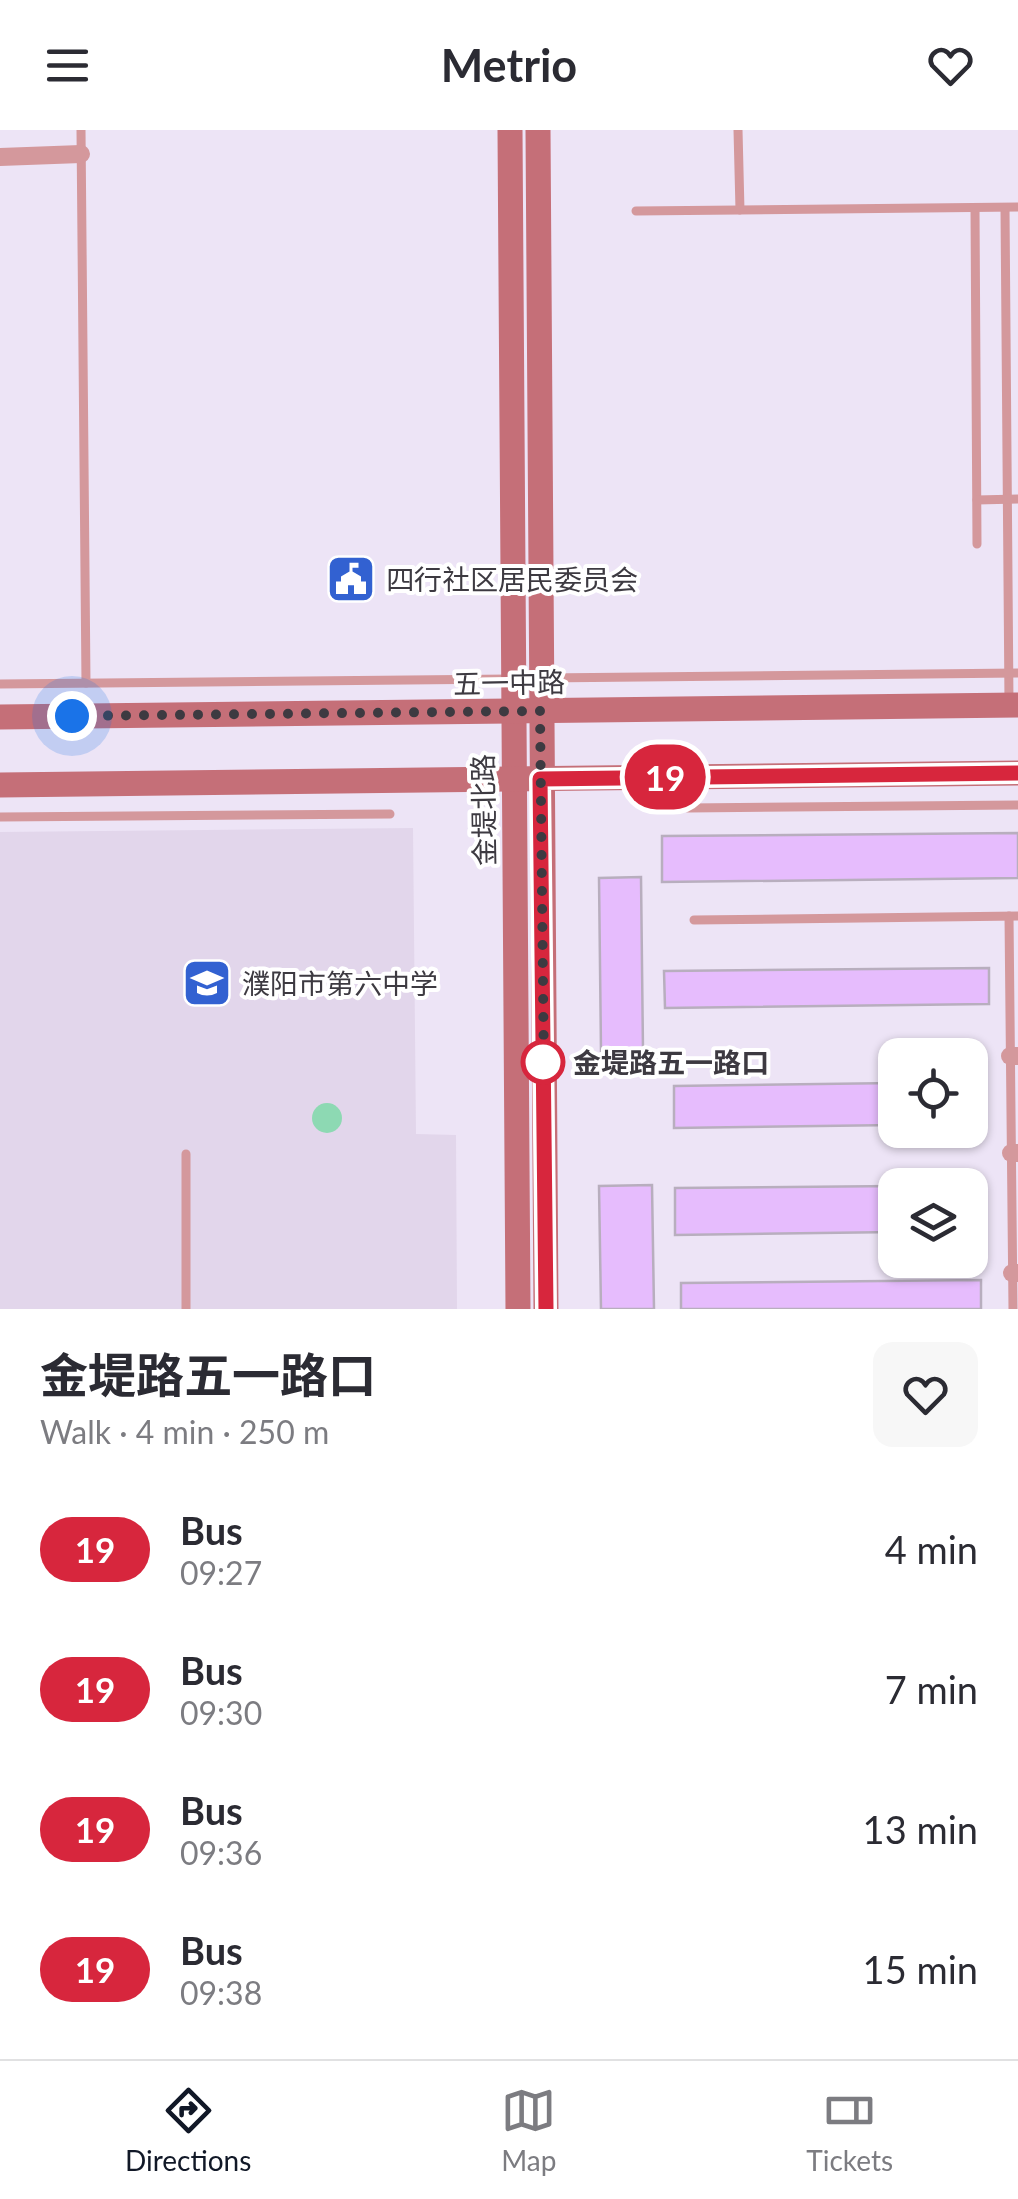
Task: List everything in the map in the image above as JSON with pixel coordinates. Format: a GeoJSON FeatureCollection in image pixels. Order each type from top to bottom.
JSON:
{"type":"FeatureCollection","features":[{"type":"Feature","properties":{"kind":"street","name":"金堤北路"},"geometry":{"type":"LineString","coordinates":[[510,130],[518,1309]]}},
{"type":"Feature","properties":{"kind":"street","name":"金堤北路"},"geometry":{"type":"LineString","coordinates":[[538,130],[546,1309]]}},
{"type":"Feature","properties":{"kind":"street"},"geometry":{"type":"LineString","coordinates":[[0,157],[81,154]]}},
{"type":"Feature","properties":{"kind":"street","name":"五一中路"},"geometry":{"type":"LineString","coordinates":[[0,717],[1014,705]]}},
{"type":"Feature","properties":{"kind":"street"},"geometry":{"type":"LineString","coordinates":[[0,784],[1018,773]]}},
{"type":"Feature","properties":{"kind":"lane"},"geometry":{"type":"LineString","coordinates":[[81,130],[86,683]]}},
{"type":"Feature","properties":{"kind":"lane"},"geometry":{"type":"LineString","coordinates":[[738,130],[740,210]]}},
{"type":"Feature","properties":{"kind":"lane"},"geometry":{"type":"LineString","coordinates":[[975,208],[977,544]]}},
{"type":"Feature","properties":{"kind":"lane"},"geometry":{"type":"LineString","coordinates":[[1005,208],[1014,705]]}},
{"type":"Feature","properties":{"kind":"lane"},"geometry":{"type":"LineString","coordinates":[[636,211],[1018,208]]}},
{"type":"Feature","properties":{"kind":"lane"},"geometry":{"type":"LineString","coordinates":[[977,500],[1013,499]]}},
{"type":"Feature","properties":{"kind":"lane"},"geometry":{"type":"LineString","coordinates":[[0,684],[1013,673]]}},
{"type":"Feature","properties":{"kind":"lane"},"geometry":{"type":"LineString","coordinates":[[688,808],[1018,805]]}},
{"type":"Feature","properties":{"kind":"lane"},"geometry":{"type":"LineString","coordinates":[[0,818],[390,814]]}},
{"type":"Feature","properties":{"kind":"lane"},"geometry":{"type":"LineString","coordinates":[[694,920],[1013,916],[1012,1309]]}},
{"type":"Feature","properties":{"kind":"lane"},"geometry":{"type":"LineString","coordinates":[[186,1154],[186,1309]]}},
{"type":"Feature","properties":{"kind":"shaded area","name":"濮阳市第六中学"},"geometry":{"type":"Polygon","coordinates":[[[413,828],[416,1134],[456,1135],[457,1309],[0,1309],[0,832],[413,828]]]}},
{"type":"Feature","properties":{"kind":"green space"},"geometry":{"type":"Polygon","coordinates":[[[327,1103],[337,1108],[342,1118],[337,1128],[327,1133],[317,1128],[312,1118],[317,1108],[327,1103]]]}},
{"type":"Feature","properties":{"kind":"building"},"geometry":{"type":"Polygon","coordinates":[[[1018,833],[1018,878],[662,882],[662,836],[1018,833]]]}},
{"type":"Feature","properties":{"kind":"building"},"geometry":{"type":"Polygon","coordinates":[[[641,877],[643,1051],[601,1051],[599,878],[641,877]]]}},
{"type":"Feature","properties":{"kind":"building"},"geometry":{"type":"Polygon","coordinates":[[[989,968],[989,1004],[665,1008],[664,971],[989,968]]]}},
{"type":"Feature","properties":{"kind":"building"},"geometry":{"type":"Polygon","coordinates":[[[878,1083],[878,1125],[674,1128],[674,1086],[878,1083]]]}},
{"type":"Feature","properties":{"kind":"building"},"geometry":{"type":"Polygon","coordinates":[[[652,1185],[654,1309],[601,1309],[599,1186],[652,1185]]]}},
{"type":"Feature","properties":{"kind":"building"},"geometry":{"type":"Polygon","coordinates":[[[878,1186],[878,1232],[675,1235],[675,1188],[878,1186]]]}},
{"type":"Feature","properties":{"kind":"building"},"geometry":{"type":"Polygon","coordinates":[[[981,1280],[981,1309],[681,1309],[681,1283],[981,1280]]]}},
{"type":"Feature","properties":{"kind":"bus line","name":"19"},"geometry":{"type":"LineString","coordinates":[[546,1309],[540,779],[1018,773]]}},
{"type":"Feature","properties":{"kind":"place","name":"四行社区居民委员会"},"geometry":{"type":"Point","coordinates":[351,579]}},
{"type":"Feature","properties":{"kind":"place","name":"濮阳市第六中学"},"geometry":{"type":"Point","coordinates":[207,983]}},
{"type":"Feature","properties":{"kind":"place","name":"金堤路五一路口"},"geometry":{"type":"Point","coordinates":[543,1062]}},
{"type":"Feature","properties":{"kind":"route"},"geometry":{"type":"LineString","coordinates":[[72,716],[540,711],[544,1076],[543,1062]]}}]}
